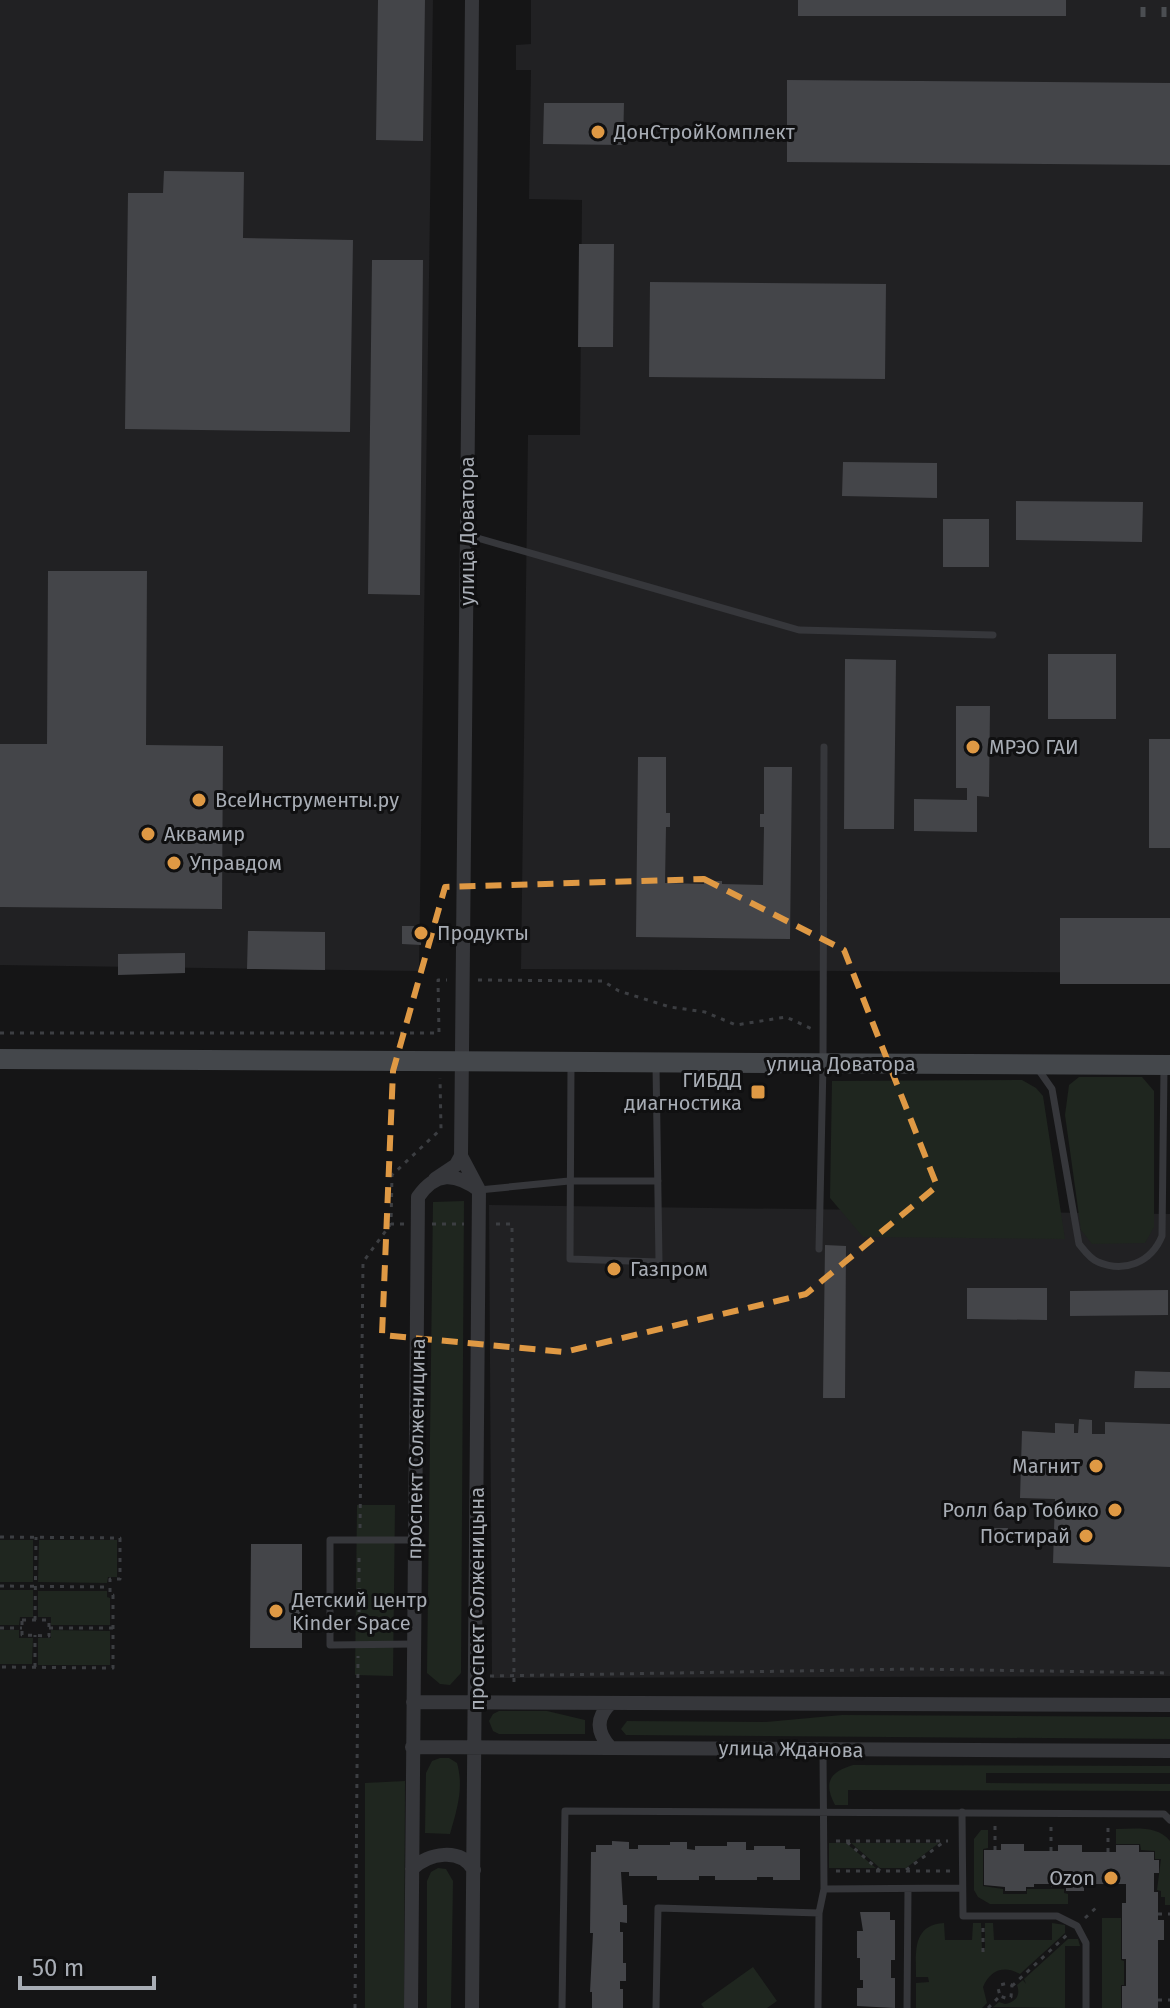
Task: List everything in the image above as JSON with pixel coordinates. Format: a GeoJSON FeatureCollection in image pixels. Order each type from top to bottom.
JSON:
{"type":"FeatureCollection","features":[{"type":"Feature","properties":{"kind":"street","name":"улица Доватора"},"geometry":{"type":"LineString","coordinates":[[463,1062],[472,0]]}},
{"type":"Feature","properties":{"kind":"street","name":"улица Доватора"},"geometry":{"type":"LineString","coordinates":[[0,1059],[1167,1065]]}},
{"type":"Feature","properties":{"kind":"street","name":"проспект Солженицына"},"geometry":{"type":"LineString","coordinates":[[463,1062],[461,1156],[479,1190],[472,2008]]}},
{"type":"Feature","properties":{"kind":"street"},"geometry":{"type":"LineString","coordinates":[[435,1179],[456,1165],[461,1156]]}},
{"type":"Feature","properties":{"kind":"street"},"geometry":{"type":"LineString","coordinates":[[435,1179],[460,1179],[479,1190]]}},
{"type":"Feature","properties":{"kind":"street","name":"проспект Солженицина"},"geometry":{"type":"LineString","coordinates":[[413,1702],[418,1197],[426,1185],[435,1179]]}},
{"type":"Feature","properties":{"kind":"street"},"geometry":{"type":"LineString","coordinates":[[411,2008],[413,1702],[1170,1705]]}},
{"type":"Feature","properties":{"kind":"street"},"geometry":{"type":"LineString","coordinates":[[610,1747],[598,1725],[611,1703]]}},
{"type":"Feature","properties":{"kind":"street","name":"улица Жданова"},"geometry":{"type":"LineString","coordinates":[[412,1747],[1170,1751]]}},
{"type":"Feature","properties":{"kind":"street"},"geometry":{"type":"LineString","coordinates":[[412,1869],[427,1859],[444,1855],[462,1859],[474,1870]]}},
{"type":"Feature","properties":{"kind":"lane"},"geometry":{"type":"LineString","coordinates":[[467,535],[799,630],[993,635]]}},
{"type":"Feature","properties":{"kind":"lane"},"geometry":{"type":"LineString","coordinates":[[819,1249],[824,1036],[824,747]]}},
{"type":"Feature","properties":{"kind":"lane"},"geometry":{"type":"LineString","coordinates":[[571,1062],[570,1259],[659,1262],[656,1063]]}},
{"type":"Feature","properties":{"kind":"lane"},"geometry":{"type":"LineString","coordinates":[[1035,1064],[1052,1089],[1079,1244],[1095,1261],[1121,1267],[1142,1262],[1158,1246],[1162,1236],[1167,1065]]}},
{"type":"Feature","properties":{"kind":"lane"},"geometry":{"type":"LineString","coordinates":[[479,1190],[569,1181],[658,1181]]}},
{"type":"Feature","properties":{"kind":"lane"},"geometry":{"type":"LineString","coordinates":[[414,1644],[330,1645],[330,1540],[415,1540]]}},
{"type":"Feature","properties":{"kind":"lane"},"geometry":{"type":"LineString","coordinates":[[818,2008],[819,1913],[824,1889],[825,1841],[823,1750]]}},
{"type":"Feature","properties":{"kind":"lane"},"geometry":{"type":"LineString","coordinates":[[562,2008],[565,1811],[1164,1814],[1170,1820]]}},
{"type":"Feature","properties":{"kind":"lane"},"geometry":{"type":"LineString","coordinates":[[962,1812],[963,1916],[1057,1916],[1077,1926],[1086,1943],[1086,2008]]}},
{"type":"Feature","properties":{"kind":"lane"},"geometry":{"type":"LineString","coordinates":[[824,1889],[962,1888]]}},
{"type":"Feature","properties":{"kind":"lane"},"geometry":{"type":"LineString","coordinates":[[907,2008],[908,1889]]}},
{"type":"Feature","properties":{"kind":"lane"},"geometry":{"type":"LineString","coordinates":[[656,2008],[658,1908],[819,1913]]}},
{"type":"Feature","properties":{"kind":"path"},"geometry":{"type":"LineString","coordinates":[[0,1033],[439,1033],[438,980],[464,980],[603,981],[632,995],[670,1007],[705,1012],[736,1025],[786,1017],[824,1036]]}},
{"type":"Feature","properties":{"kind":"path"},"geometry":{"type":"LineString","coordinates":[[355,2008],[363,1262],[391,1224]]}},
{"type":"Feature","properties":{"kind":"path"},"geometry":{"type":"LineString","coordinates":[[0,1537],[120,1538],[120,1579],[110,1579],[110,1595],[113,1595],[113,1668],[0,1667]]}},
{"type":"Feature","properties":{"kind":"path"},"geometry":{"type":"LineString","coordinates":[[35,1620],[36,1537]]}},
{"type":"Feature","properties":{"kind":"path"},"geometry":{"type":"LineString","coordinates":[[0,1586],[110,1587]]}},
{"type":"Feature","properties":{"kind":"path"},"geometry":{"type":"LineString","coordinates":[[22,1620],[49,1620],[49,1636],[22,1635],[22,1628],[22,1620]]}},
{"type":"Feature","properties":{"kind":"path"},"geometry":{"type":"LineString","coordinates":[[0,1628],[22,1628]]}},
{"type":"Feature","properties":{"kind":"path"},"geometry":{"type":"LineString","coordinates":[[49,1628],[113,1628]]}},
{"type":"Feature","properties":{"kind":"path"},"geometry":{"type":"LineString","coordinates":[[35,1635],[35,1667]]}},
{"type":"Feature","properties":{"kind":"path"},"geometry":{"type":"LineString","coordinates":[[475,1677],[916,1669],[1170,1673]]}},
{"type":"Feature","properties":{"kind":"path"},"geometry":{"type":"LineString","coordinates":[[995,1812],[995,1850]]}},
{"type":"Feature","properties":{"kind":"path"},"geometry":{"type":"LineString","coordinates":[[1051,1813],[1051,1851]]}},
{"type":"Feature","properties":{"kind":"path"},"geometry":{"type":"LineString","coordinates":[[1108,1814],[1108,1852]]}},
{"type":"Feature","properties":{"kind":"path"},"geometry":{"type":"LineString","coordinates":[[825,1841],[962,1841]]}},
{"type":"Feature","properties":{"kind":"path"},"geometry":{"type":"LineString","coordinates":[[846,1841],[880,1871]]}},
{"type":"Feature","properties":{"kind":"path"},"geometry":{"type":"LineString","coordinates":[[905,1871],[945,1841]]}},
{"type":"Feature","properties":{"kind":"path"},"geometry":{"type":"LineString","coordinates":[[824,1871],[962,1871]]}},
{"type":"Feature","properties":{"kind":"path"},"geometry":{"type":"LineString","coordinates":[[1000,1996],[1011,1997],[1012,1986],[1098,1906]]}},
{"type":"Feature","properties":{"kind":"path"},"geometry":{"type":"LineString","coordinates":[[1158,1914],[1170,1914]]}},
{"type":"Feature","properties":{"kind":"path"},"geometry":{"type":"LineString","coordinates":[[983,1916],[983,1954]]}},
{"type":"Feature","properties":{"kind":"path"},"geometry":{"type":"LineString","coordinates":[[1000,1996],[1000,1985],[1008,1983],[1012,1986]]}},
{"type":"Feature","properties":{"kind":"path"},"geometry":{"type":"LineString","coordinates":[[988,2008],[1000,1996]]}},
{"type":"Feature","properties":{"kind":"path"},"geometry":{"type":"LineString","coordinates":[[1158,2000],[1170,2000]]}},
{"type":"Feature","properties":{"kind":"highlighted area"},"geometry":{"type":"Polygon","coordinates":[[[704,879],[844,950],[937,1186],[806,1294],[564,1352],[382,1335],[393,1071],[445,887],[704,879]]]}},
{"type":"Feature","properties":{"kind":"shaded area"},"geometry":{"type":"Polygon","coordinates":[[[0,0],[433,0],[419,971],[0,965],[0,0]]]}},
{"type":"Feature","properties":{"kind":"shaded area"},"geometry":{"type":"Polygon","coordinates":[[[531,0],[1170,0],[1170,973],[521,969],[528,435],[580,435],[582,200],[529,199],[531,70],[516,70],[516,45],[531,44],[531,0]]]}},
{"type":"Feature","properties":{"kind":"shaded area"},"geometry":{"type":"Polygon","coordinates":[[[1079,1077],[1142,1077],[1154,1091],[1154,1227],[1145,1243],[1092,1244],[1081,1230],[1065,1115],[1069,1085],[1079,1077]]]}},
{"type":"Feature","properties":{"kind":"shaded area"},"geometry":{"type":"Polygon","coordinates":[[[1022,1080],[1043,1096],[1065,1239],[863,1237],[830,1198],[832,1081],[1022,1080]]]}},
{"type":"Feature","properties":{"kind":"shaded area"},"geometry":{"type":"Polygon","coordinates":[[[464,1201],[461,1673],[450,1685],[440,1684],[427,1673],[433,1202],[464,1201]]]}},
{"type":"Feature","properties":{"kind":"shaded area"},"geometry":{"type":"Polygon","coordinates":[[[489,1205],[1170,1214],[1170,1676],[492,1678],[489,1205]]]}},
{"type":"Feature","properties":{"kind":"shaded area"},"geometry":{"type":"Polygon","coordinates":[[[357,1505],[395,1505],[393,1676],[355,1675],[357,1505]]]}},
{"type":"Feature","properties":{"kind":"shaded area"},"geometry":{"type":"Polygon","coordinates":[[[0,1540],[33,1540],[33,1582],[0,1582],[0,1540]]]}},
{"type":"Feature","properties":{"kind":"shaded area"},"geometry":{"type":"Polygon","coordinates":[[[39,1540],[117,1540],[117,1577],[108,1577],[107,1583],[38,1582],[39,1540]]]}},
{"type":"Feature","properties":{"kind":"shaded area"},"geometry":{"type":"Polygon","coordinates":[[[0,1590],[33,1590],[33,1617],[20,1617],[19,1625],[0,1625],[0,1590]]]}},
{"type":"Feature","properties":{"kind":"shaded area"},"geometry":{"type":"Polygon","coordinates":[[[38,1591],[107,1591],[110,1625],[51,1625],[51,1617],[38,1617],[38,1591]]]}},
{"type":"Feature","properties":{"kind":"shaded area"},"geometry":{"type":"Polygon","coordinates":[[[0,1630],[19,1630],[19,1638],[33,1638],[32,1664],[0,1664],[0,1630]]]}},
{"type":"Feature","properties":{"kind":"shaded area"},"geometry":{"type":"Polygon","coordinates":[[[51,1630],[110,1631],[110,1665],[38,1665],[38,1638],[51,1638],[51,1630]]]}},
{"type":"Feature","properties":{"kind":"shaded area"},"geometry":{"type":"Polygon","coordinates":[[[499,1711],[547,1711],[585,1720],[585,1734],[499,1734],[493,1731],[489,1721],[499,1711]]]}},
{"type":"Feature","properties":{"kind":"shaded area"},"geometry":{"type":"Polygon","coordinates":[[[842,1715],[1170,1717],[1170,1739],[626,1735],[621,1729],[627,1721],[766,1722],[842,1715]]]}},
{"type":"Feature","properties":{"kind":"shaded area"},"geometry":{"type":"Polygon","coordinates":[[[449,1758],[457,1763],[459,1772],[459,1798],[450,1834],[425,1833],[426,1773],[432,1761],[449,1758]]]}},
{"type":"Feature","properties":{"kind":"shaded area"},"geometry":{"type":"Polygon","coordinates":[[[853,1765],[1170,1766],[1170,1773],[986,1773],[986,1783],[1170,1784],[1170,1791],[848,1790],[848,1805],[835,1805],[829,1784],[831,1779],[839,1771],[853,1765]]]}},
{"type":"Feature","properties":{"kind":"shaded area"},"geometry":{"type":"Polygon","coordinates":[[[405,1781],[404,2008],[365,2008],[365,1783],[405,1781]]]}},
{"type":"Feature","properties":{"kind":"shaded area"},"geometry":{"type":"Polygon","coordinates":[[[1116,1829],[1152,1830],[1170,1841],[1170,1905],[1165,1905],[1165,1897],[1161,1897],[1161,1891],[1157,1890],[1161,1859],[1155,1859],[1155,1851],[1141,1850],[1140,1844],[1116,1844],[1116,1829]]]}},
{"type":"Feature","properties":{"kind":"shaded area"},"geometry":{"type":"Polygon","coordinates":[[[981,1830],[988,1830],[988,1848],[983,1849],[983,1886],[1003,1889],[1003,1894],[1027,1894],[1027,1889],[1064,1889],[1064,1893],[1068,1894],[1068,1904],[990,1904],[978,1897],[974,1890],[974,1839],[981,1830]]]}},
{"type":"Feature","properties":{"kind":"shaded area"},"geometry":{"type":"Polygon","coordinates":[[[829,1843],[846,1843],[876,1868],[829,1868],[829,1843]]]}},
{"type":"Feature","properties":{"kind":"shaded area"},"geometry":{"type":"Polygon","coordinates":[[[851,1843],[939,1843],[906,1868],[880,1868],[851,1843]]]}},
{"type":"Feature","properties":{"kind":"shaded area"},"geometry":{"type":"Polygon","coordinates":[[[438,1868],[446,1869],[453,1881],[451,2008],[427,2008],[427,1881],[431,1872],[438,1868]]]}},
{"type":"Feature","properties":{"kind":"shaded area"},"geometry":{"type":"Polygon","coordinates":[[[1102,1918],[1121,1918],[1124,1985],[1121,1985],[1121,2008],[1102,2008],[1102,1918]]]}},
{"type":"Feature","properties":{"kind":"shaded area"},"geometry":{"type":"Polygon","coordinates":[[[944,1923],[945,1940],[972,1940],[973,1923],[981,1923],[982,1950],[985,1950],[985,1923],[993,1923],[994,1940],[1052,1940],[1052,1923],[1065,1925],[1065,1933],[1020,1974],[1003,1970],[989,1977],[983,1987],[987,2003],[982,2008],[916,2008],[916,1983],[929,1982],[928,1977],[916,1977],[918,1941],[926,1929],[944,1923]]]}},
{"type":"Feature","properties":{"kind":"shaded area"},"geometry":{"type":"Polygon","coordinates":[[[1068,1939],[1078,1939],[1080,1946],[1065,1946],[1065,2008],[993,2007],[999,2002],[1005,2004],[1014,2000],[1018,1995],[1017,1985],[1023,1980],[1026,1984],[1024,1979],[1068,1939]]]}},
{"type":"Feature","properties":{"kind":"shaded area"},"geometry":{"type":"Polygon","coordinates":[[[753,1967],[777,2001],[767,2008],[704,2008],[701,2004],[753,1967]]]}},
{"type":"Feature","properties":{"kind":"building"},"geometry":{"type":"Polygon","coordinates":[[[378,0],[425,0],[423,141],[376,140],[378,0]]]}},
{"type":"Feature","properties":{"kind":"building"},"geometry":{"type":"Polygon","coordinates":[[[798,0],[1066,0],[1066,16],[798,16],[798,0]]]}},
{"type":"Feature","properties":{"kind":"building"},"geometry":{"type":"Polygon","coordinates":[[[787,80],[1170,83],[1170,165],[787,162],[787,80]]]}},
{"type":"Feature","properties":{"kind":"building"},"geometry":{"type":"Polygon","coordinates":[[[544,103],[624,103],[623,145],[543,144],[544,103]]]}},
{"type":"Feature","properties":{"kind":"building"},"geometry":{"type":"Polygon","coordinates":[[[164,171],[244,172],[243,238],[353,240],[350,432],[125,429],[128,193],[163,193],[164,171]]]}},
{"type":"Feature","properties":{"kind":"building"},"geometry":{"type":"Polygon","coordinates":[[[579,244],[614,244],[613,347],[578,347],[579,244]]]}},
{"type":"Feature","properties":{"kind":"building"},"geometry":{"type":"Polygon","coordinates":[[[372,260],[423,260],[420,595],[368,594],[372,260]]]}},
{"type":"Feature","properties":{"kind":"building"},"geometry":{"type":"Polygon","coordinates":[[[650,282],[886,284],[885,379],[649,377],[650,282]]]}},
{"type":"Feature","properties":{"kind":"building"},"geometry":{"type":"Polygon","coordinates":[[[843,462],[937,463],[937,498],[842,496],[843,462]]]}},
{"type":"Feature","properties":{"kind":"building"},"geometry":{"type":"Polygon","coordinates":[[[1016,501],[1143,502],[1142,542],[1016,540],[1016,501]]]}},
{"type":"Feature","properties":{"kind":"building"},"geometry":{"type":"Polygon","coordinates":[[[943,519],[989,519],[989,567],[943,567],[943,519]]]}},
{"type":"Feature","properties":{"kind":"building"},"geometry":{"type":"Polygon","coordinates":[[[48,571],[147,571],[146,745],[223,746],[222,909],[0,907],[0,744],[47,744],[48,571]]]}},
{"type":"Feature","properties":{"kind":"building"},"geometry":{"type":"Polygon","coordinates":[[[1048,654],[1116,654],[1116,719],[1048,719],[1048,654]]]}},
{"type":"Feature","properties":{"kind":"building"},"geometry":{"type":"Polygon","coordinates":[[[845,659],[896,660],[894,829],[844,829],[845,659]]]}},
{"type":"Feature","properties":{"kind":"building","name":"МРЭО ГАИ"},"geometry":{"type":"Polygon","coordinates":[[[956,706],[990,706],[989,797],[977,796],[977,832],[914,831],[914,799],[967,800],[967,788],[956,788],[956,706]]]}},
{"type":"Feature","properties":{"kind":"building"},"geometry":{"type":"Polygon","coordinates":[[[1149,739],[1170,739],[1170,848],[1149,848],[1149,739]]]}},
{"type":"Feature","properties":{"kind":"building"},"geometry":{"type":"Polygon","coordinates":[[[638,757],[666,757],[666,813],[670,813],[670,827],[666,827],[665,883],[722,881],[722,884],[763,885],[764,827],[760,827],[760,814],[764,814],[764,767],[792,767],[790,939],[636,937],[638,757]]]}},
{"type":"Feature","properties":{"kind":"building"},"geometry":{"type":"Polygon","coordinates":[[[1060,918],[1170,918],[1170,984],[1060,984],[1060,918]]]}},
{"type":"Feature","properties":{"kind":"building"},"geometry":{"type":"Polygon","coordinates":[[[402,926],[422,926],[421,945],[402,944],[402,926]]]}},
{"type":"Feature","properties":{"kind":"building"},"geometry":{"type":"Polygon","coordinates":[[[248,931],[325,932],[325,970],[247,969],[248,931]]]}},
{"type":"Feature","properties":{"kind":"building"},"geometry":{"type":"Polygon","coordinates":[[[185,953],[185,973],[118,975],[118,954],[185,953]]]}},
{"type":"Feature","properties":{"kind":"building"},"geometry":{"type":"Polygon","coordinates":[[[825,1245],[846,1246],[845,1398],[823,1398],[825,1245]]]}},
{"type":"Feature","properties":{"kind":"building"},"geometry":{"type":"Polygon","coordinates":[[[967,1288],[1047,1288],[1047,1320],[967,1319],[967,1288]]]}},
{"type":"Feature","properties":{"kind":"building"},"geometry":{"type":"Polygon","coordinates":[[[1168,1290],[1168,1315],[1070,1316],[1070,1291],[1168,1290]]]}},
{"type":"Feature","properties":{"kind":"building"},"geometry":{"type":"Polygon","coordinates":[[[1135,1371],[1170,1372],[1170,1388],[1134,1388],[1135,1371]]]}},
{"type":"Feature","properties":{"kind":"building","name":"Магнит"},"geometry":{"type":"Polygon","coordinates":[[[1079,1419],[1092,1420],[1092,1434],[1105,1434],[1105,1422],[1170,1424],[1170,1567],[1053,1563],[1055,1499],[1020,1498],[1022,1431],[1055,1433],[1055,1423],[1074,1424],[1074,1433],[1078,1433],[1079,1419]]]}},
{"type":"Feature","properties":{"kind":"building"},"geometry":{"type":"Polygon","coordinates":[[[980,1528],[1008,1528],[1007,1537],[991,1537],[991,1543],[980,1543],[980,1528]]]}},
{"type":"Feature","properties":{"kind":"building","name":"Детский центр Kinder Space"},"geometry":{"type":"Polygon","coordinates":[[[251,1544],[302,1544],[302,1648],[250,1648],[251,1544]]]}},
{"type":"Feature","properties":{"kind":"building"},"geometry":{"type":"Polygon","coordinates":[[[612,1841],[629,1842],[629,1849],[638,1849],[638,1845],[687,1842],[687,1849],[695,1850],[695,1846],[727,1846],[727,1842],[746,1842],[746,1850],[754,1850],[754,1846],[800,1849],[800,1880],[757,1877],[757,1880],[715,1880],[715,1876],[699,1876],[699,1880],[657,1880],[657,1876],[629,1876],[629,1872],[621,1872],[623,1905],[627,1905],[627,1923],[620,1922],[623,1963],[626,1963],[626,1981],[620,1981],[623,2008],[592,2008],[591,1852],[596,1852],[596,1845],[612,1845],[612,1841]]]}},
{"type":"Feature","properties":{"kind":"building"},"geometry":{"type":"Polygon","coordinates":[[[1001,1844],[1024,1844],[1024,1851],[1058,1851],[1058,1845],[1082,1845],[1082,1852],[1116,1852],[1116,1845],[1139,1845],[1139,1852],[1154,1852],[1154,1860],[1159,1860],[1159,1873],[1154,1873],[1158,1920],[1164,1920],[1164,1940],[1158,1940],[1158,2008],[1122,2008],[1126,1959],[1122,1959],[1122,1903],[1126,1903],[1126,1884],[1092,1884],[1092,1887],[1084,1887],[1084,1891],[1066,1891],[1066,1887],[1051,1887],[1051,1884],[1034,1884],[1034,1887],[1026,1887],[1026,1891],[1005,1891],[1005,1887],[984,1885],[984,1850],[1001,1850],[1001,1844]]]}},
{"type":"Feature","properties":{"kind":"building"},"geometry":{"type":"Polygon","coordinates":[[[860,1912],[890,1912],[890,1920],[895,1920],[895,1960],[891,1960],[891,1978],[895,1978],[895,2008],[857,2006],[857,1988],[863,1988],[860,1958],[857,1958],[857,1931],[863,1931],[860,1912]]]}},
{"type":"Feature","properties":{"kind":"railway"},"geometry":{"type":"LineString","coordinates":[[1143,0],[1143,17]]}},
{"type":"Feature","properties":{"kind":"railway"},"geometry":{"type":"LineString","coordinates":[[1164,0],[1164,17]]}},
{"type":"Feature","properties":{"kind":"place","name":"ДонСтройКомплект"},"geometry":{"type":"Point","coordinates":[598,132]}},
{"type":"Feature","properties":{"kind":"place","name":"МРЭО ГАИ"},"geometry":{"type":"Point","coordinates":[973,747]}},
{"type":"Feature","properties":{"kind":"place","name":"ВсеИнструменты.ру"},"geometry":{"type":"Point","coordinates":[199,800]}},
{"type":"Feature","properties":{"kind":"place","name":"Аквамир"},"geometry":{"type":"Point","coordinates":[148,834]}},
{"type":"Feature","properties":{"kind":"place","name":"Управдом"},"geometry":{"type":"Point","coordinates":[174,863]}},
{"type":"Feature","properties":{"kind":"place","name":"Продукты"},"geometry":{"type":"Point","coordinates":[421,933]}},
{"type":"Feature","properties":{"kind":"place","name":"ГИБДД диагностика"},"geometry":{"type":"Point","coordinates":[758,1092]}},
{"type":"Feature","properties":{"kind":"place","name":"Газпром"},"geometry":{"type":"Point","coordinates":[614,1269]}},
{"type":"Feature","properties":{"kind":"place","name":"Магнит"},"geometry":{"type":"Point","coordinates":[1096,1466]}},
{"type":"Feature","properties":{"kind":"place","name":"Ролл бар Тобико"},"geometry":{"type":"Point","coordinates":[1115,1510]}},
{"type":"Feature","properties":{"kind":"place","name":"Постирай"},"geometry":{"type":"Point","coordinates":[1086,1536]}},
{"type":"Feature","properties":{"kind":"place","name":"Детский центр Kinder Space"},"geometry":{"type":"Point","coordinates":[276,1611]}},
{"type":"Feature","properties":{"kind":"place","name":"Ozon"},"geometry":{"type":"Point","coordinates":[1111,1878]}}]}
